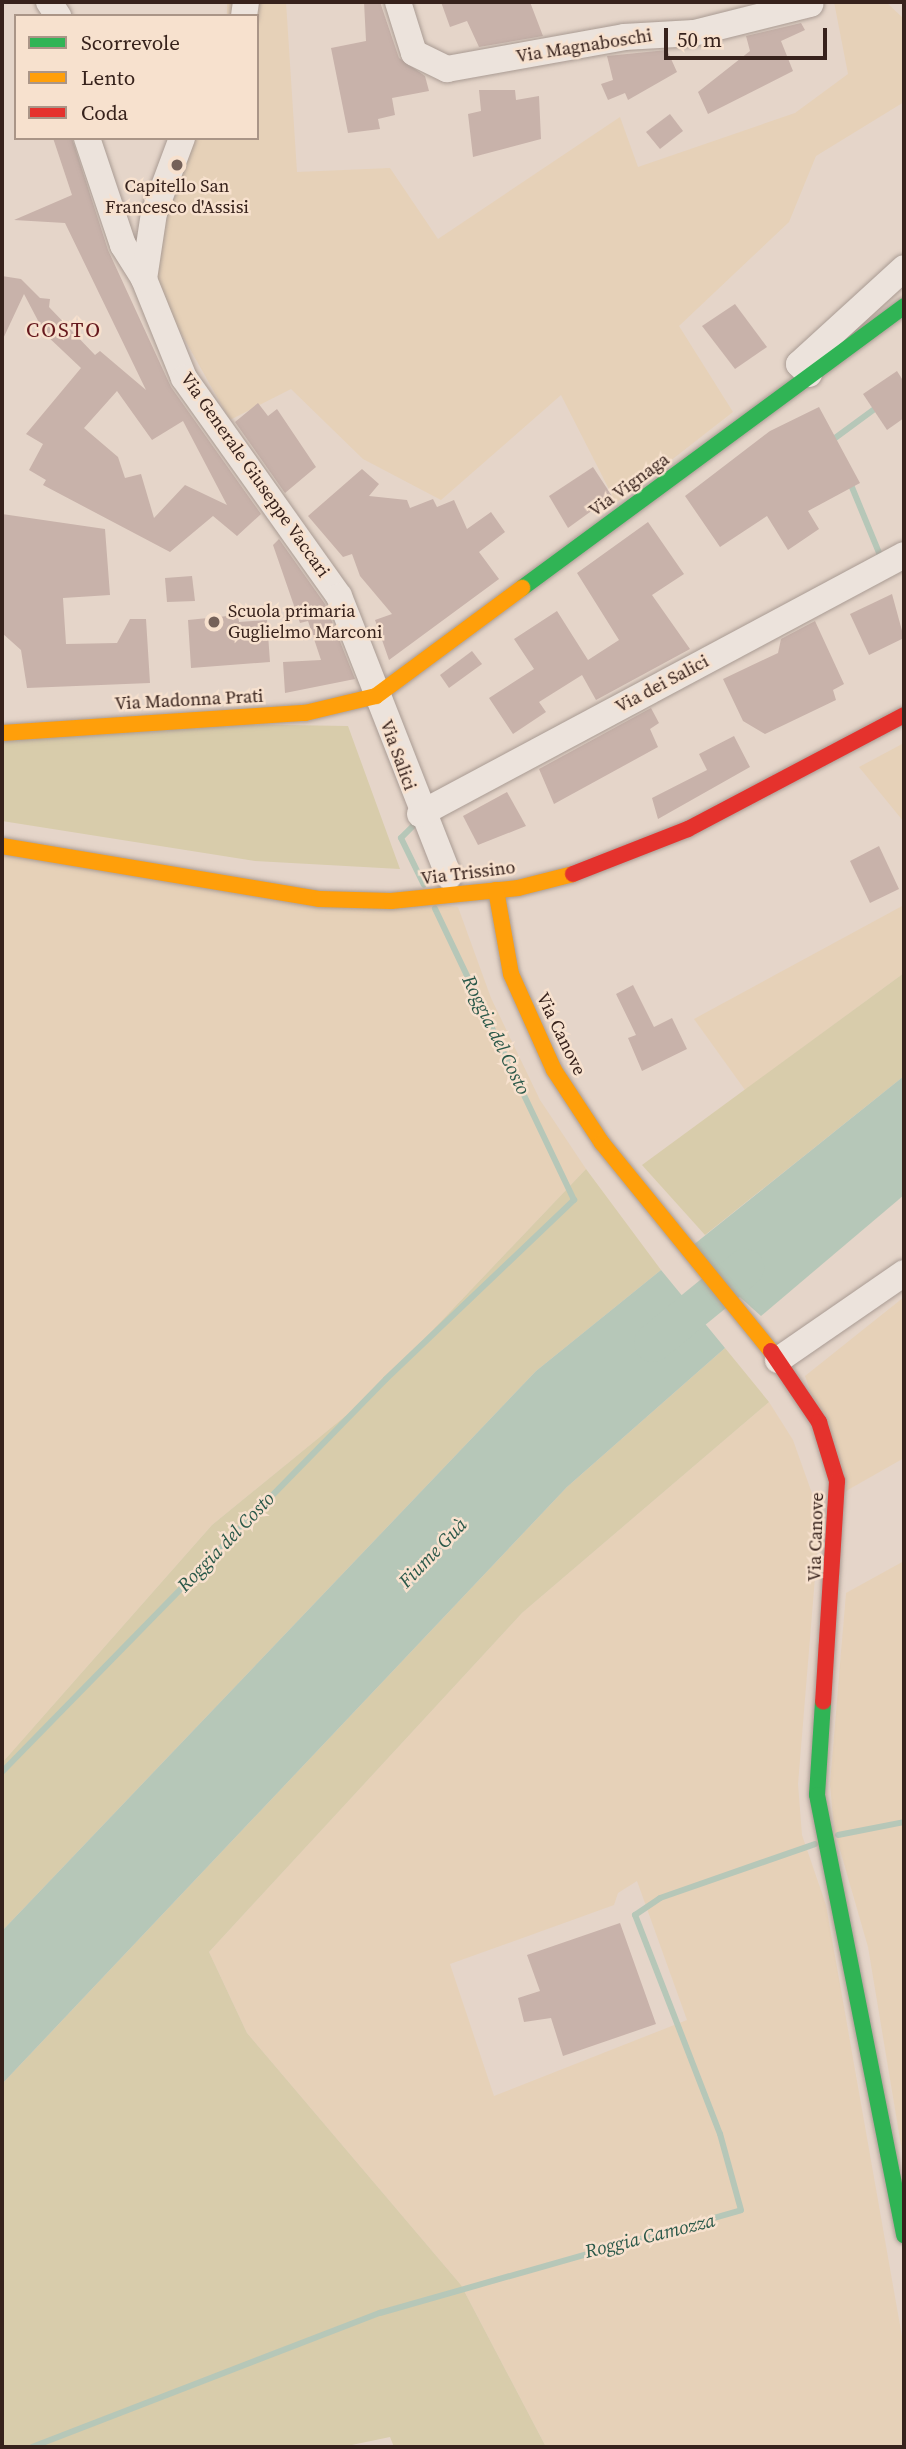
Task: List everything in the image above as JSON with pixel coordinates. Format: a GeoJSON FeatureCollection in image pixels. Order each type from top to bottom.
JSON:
{"type":"FeatureCollection","features":[{"type":"Feature","properties":{"kind":"street","name":"Via Magnaboschi"},"geometry":{"type":"LineString","coordinates":[[398,2],[414,53],[447,69],[624,37],[694,33],[810,4]]}},
{"type":"Feature","properties":{"kind":"street","name":"Via Generale Giuseppe Vaccari"},"geometry":{"type":"LineString","coordinates":[[88,140],[123,245],[145,279],[184,377],[339,596],[376,696]]}},
{"type":"Feature","properties":{"kind":"street"},"geometry":{"type":"LineString","coordinates":[[145,279],[154,213],[181,140]]}},
{"type":"Feature","properties":{"kind":"street"},"geometry":{"type":"LineString","coordinates":[[811,375],[799,363],[904,268]]}},
{"type":"Feature","properties":{"kind":"street","name":"Via Vignaga"},"geometry":{"type":"LineString","coordinates":[[376,696],[904,306]]}},
{"type":"Feature","properties":{"kind":"street","name":"Via dei Salici"},"geometry":{"type":"LineString","coordinates":[[420,814],[904,555]]}},
{"type":"Feature","properties":{"kind":"street","name":"Via Madonna Prati"},"geometry":{"type":"LineString","coordinates":[[2,733],[305,713],[376,696]]}},
{"type":"Feature","properties":{"kind":"street","name":"Via Salici"},"geometry":{"type":"LineString","coordinates":[[376,696],[420,814],[449,876]]}},
{"type":"Feature","properties":{"kind":"street","name":"Via Trissino"},"geometry":{"type":"LineString","coordinates":[[2,846],[319,899],[391,901],[496,890],[606,865],[904,715]]}},
{"type":"Feature","properties":{"kind":"street","name":"Via Canove"},"geometry":{"type":"LineString","coordinates":[[496,890],[511,974],[554,1070],[602,1143],[778,1360],[819,1422],[837,1481],[817,1795],[904,2236]]}},
{"type":"Feature","properties":{"kind":"street"},"geometry":{"type":"LineString","coordinates":[[778,1360],[904,1273]]}},
{"type":"Feature","properties":{"kind":"shaded area"},"geometry":{"type":"Polygon","coordinates":[[[227,2],[286,2],[297,172],[390,168],[438,239],[620,117],[638,167],[795,113],[848,74],[834,2],[886,2],[904,19],[904,102],[816,156],[789,222],[679,326],[733,412],[616,503],[561,395],[441,500],[363,459],[291,389],[230,420],[163,301],[155,275],[160,208],[186,140],[259,140],[259,14],[227,14],[227,2]]]}},
{"type":"Feature","properties":{"kind":"shaded area"},"geometry":{"type":"Polygon","coordinates":[[[217,724],[348,726],[400,869],[255,861],[2,821],[2,739],[217,724]]]}},
{"type":"Feature","properties":{"kind":"shaded area"},"geometry":{"type":"Polygon","coordinates":[[[904,743],[904,822],[859,767],[904,743]]]}},
{"type":"Feature","properties":{"kind":"shaded area"},"geometry":{"type":"Polygon","coordinates":[[[2,852],[458,907],[491,998],[540,1100],[586,1169],[370,1396],[212,1525],[2,1763],[2,852]]]}},
{"type":"Feature","properties":{"kind":"shaded area"},"geometry":{"type":"Polygon","coordinates":[[[904,905],[904,973],[745,1090],[694,1019],[904,905]]]}},
{"type":"Feature","properties":{"kind":"shaded area"},"geometry":{"type":"Polygon","coordinates":[[[904,973],[904,1076],[705,1235],[642,1165],[904,973]]]}},
{"type":"Feature","properties":{"kind":"shaded area"},"geometry":{"type":"Polygon","coordinates":[[[586,1169],[661,1270],[536,1371],[2,1931],[2,1763],[212,1525],[370,1396],[586,1169]]]}},
{"type":"Feature","properties":{"kind":"shaded area"},"geometry":{"type":"Polygon","coordinates":[[[904,1297],[904,1458],[846,1491],[805,1376],[904,1297]]]}},
{"type":"Feature","properties":{"kind":"shaded area"},"geometry":{"type":"Polygon","coordinates":[[[725,1348],[769,1402],[522,1613],[209,1952],[247,2033],[461,2285],[546,2447],[394,2447],[390,2437],[342,2447],[2,2447],[2,2084],[567,1487],[725,1348]]]}},
{"type":"Feature","properties":{"kind":"shaded area"},"geometry":{"type":"Polygon","coordinates":[[[769,1402],[793,1440],[814,1499],[818,1541],[798,1784],[802,1835],[826,1905],[904,2348],[904,2447],[546,2447],[461,2285],[247,2033],[209,1952],[522,1613],[769,1402]],[[637,1881],[618,1893],[614,1905],[450,1964],[494,2096],[687,2020],[637,1881]]]}},
{"type":"Feature","properties":{"kind":"shaded area"},"geometry":{"type":"Polygon","coordinates":[[[904,1561],[904,2163],[868,1947],[834,1829],[830,1784],[846,1593],[904,1561]]]}},
{"type":"Feature","properties":{"kind":"water"},"geometry":{"type":"Polygon","coordinates":[[[904,1076],[904,1195],[761,1316],[687,1250],[904,1076]]]}},
{"type":"Feature","properties":{"kind":"water"},"geometry":{"type":"Polygon","coordinates":[[[661,1270],[725,1348],[567,1487],[2,2084],[2,1931],[536,1371],[661,1270]]]}},
{"type":"Feature","properties":{"kind":"building"},"geometry":{"type":"Polygon","coordinates":[[[364,2],[380,2],[399,58],[425,76],[429,91],[392,98],[395,115],[378,119],[380,129],[348,133],[331,48],[366,41],[364,2]]]}},
{"type":"Feature","properties":{"kind":"building"},"geometry":{"type":"Polygon","coordinates":[[[441,2],[530,2],[543,36],[479,47],[467,21],[450,27],[441,2]]]}},
{"type":"Feature","properties":{"kind":"building"},"geometry":{"type":"Polygon","coordinates":[[[801,23],[805,30],[781,41],[793,71],[708,114],[698,92],[750,51],[746,36],[801,23]]]}},
{"type":"Feature","properties":{"kind":"building"},"geometry":{"type":"Polygon","coordinates":[[[667,50],[677,72],[628,100],[625,93],[608,100],[601,84],[613,80],[607,56],[667,50]]]}},
{"type":"Feature","properties":{"kind":"building"},"geometry":{"type":"Polygon","coordinates":[[[479,90],[515,90],[516,100],[539,96],[541,139],[473,157],[468,114],[481,111],[479,90]]]}},
{"type":"Feature","properties":{"kind":"building"},"geometry":{"type":"Polygon","coordinates":[[[670,114],[683,131],[660,149],[646,132],[670,114]]]}},
{"type":"Feature","properties":{"kind":"building"},"geometry":{"type":"Polygon","coordinates":[[[54,140],[73,140],[108,250],[171,387],[261,514],[237,536],[213,516],[170,552],[43,485],[46,480],[29,470],[43,444],[26,434],[81,368],[45,334],[24,294],[2,341],[2,276],[21,279],[40,298],[50,299],[49,307],[95,355],[100,351],[146,390],[65,223],[14,220],[72,195],[54,140]],[[117,391],[84,428],[118,457],[125,478],[141,474],[154,518],[185,485],[227,505],[183,421],[152,440],[117,391]]]}},
{"type":"Feature","properties":{"kind":"building"},"geometry":{"type":"Polygon","coordinates":[[[735,304],[767,347],[735,369],[702,326],[735,304]]]}},
{"type":"Feature","properties":{"kind":"building"},"geometry":{"type":"Polygon","coordinates":[[[897,371],[904,382],[904,418],[887,430],[863,394],[897,371]]]}},
{"type":"Feature","properties":{"kind":"building"},"geometry":{"type":"Polygon","coordinates":[[[258,403],[268,416],[277,409],[316,467],[285,493],[235,422],[258,403]]]}},
{"type":"Feature","properties":{"kind":"building"},"geometry":{"type":"Polygon","coordinates":[[[819,407],[860,483],[808,511],[819,529],[788,550],[767,516],[720,547],[685,496],[770,431],[819,407]]]}},
{"type":"Feature","properties":{"kind":"building"},"geometry":{"type":"Polygon","coordinates":[[[593,467],[612,496],[568,528],[549,496],[593,467]]]}},
{"type":"Feature","properties":{"kind":"building"},"geometry":{"type":"Polygon","coordinates":[[[362,469],[379,484],[369,496],[407,500],[410,508],[433,499],[437,507],[454,500],[467,529],[491,512],[505,532],[479,552],[499,579],[389,660],[375,620],[392,614],[360,576],[352,554],[343,557],[308,516],[362,469]]]}},
{"type":"Feature","properties":{"kind":"building"},"geometry":{"type":"Polygon","coordinates":[[[2,514],[105,529],[110,595],[63,598],[66,644],[117,643],[130,619],[146,619],[150,683],[27,688],[21,650],[2,633],[2,514]]]}},
{"type":"Feature","properties":{"kind":"building"},"geometry":{"type":"Polygon","coordinates":[[[648,522],[684,574],[652,595],[690,649],[596,700],[582,675],[539,702],[546,712],[513,734],[489,698],[534,669],[514,639],[557,611],[588,660],[619,640],[577,573],[648,522]]]}},
{"type":"Feature","properties":{"kind":"building"},"geometry":{"type":"Polygon","coordinates":[[[279,539],[325,604],[355,679],[285,693],[283,662],[321,660],[308,621],[300,623],[273,545],[279,539]]]}},
{"type":"Feature","properties":{"kind":"building"},"geometry":{"type":"Polygon","coordinates":[[[192,576],[195,601],[167,602],[165,578],[192,576]]]}},
{"type":"Feature","properties":{"kind":"building"},"geometry":{"type":"Polygon","coordinates":[[[892,594],[904,638],[869,655],[850,614],[892,594]]]}},
{"type":"Feature","properties":{"kind":"building","name":"Scuola primaria Guglielmo Marconi"},"geometry":{"type":"Polygon","coordinates":[[[238,615],[239,622],[267,620],[270,662],[191,668],[188,620],[238,615]]]}},
{"type":"Feature","properties":{"kind":"building"},"geometry":{"type":"Polygon","coordinates":[[[815,621],[844,684],[833,690],[836,700],[765,734],[743,721],[723,679],[778,653],[781,639],[815,621]]]}},
{"type":"Feature","properties":{"kind":"building"},"geometry":{"type":"Polygon","coordinates":[[[472,651],[482,664],[449,688],[440,675],[472,651]]]}},
{"type":"Feature","properties":{"kind":"building"},"geometry":{"type":"Polygon","coordinates":[[[651,708],[659,723],[650,729],[658,747],[554,804],[539,769],[651,708]]]}},
{"type":"Feature","properties":{"kind":"building"},"geometry":{"type":"Polygon","coordinates":[[[734,736],[750,767],[658,819],[652,798],[707,770],[699,754],[734,736]]]}},
{"type":"Feature","properties":{"kind":"building"},"geometry":{"type":"Polygon","coordinates":[[[507,792],[526,826],[478,845],[463,816],[507,792]]]}},
{"type":"Feature","properties":{"kind":"building"},"geometry":{"type":"Polygon","coordinates":[[[879,846],[899,889],[870,903],[850,861],[879,846]]]}},
{"type":"Feature","properties":{"kind":"building"},"geometry":{"type":"Polygon","coordinates":[[[633,985],[654,1027],[672,1018],[687,1049],[642,1071],[628,1038],[636,1035],[616,994],[633,985]]]}},
{"type":"Feature","properties":{"kind":"building"},"geometry":{"type":"Polygon","coordinates":[[[620,1923],[656,2024],[563,2056],[551,2018],[524,2022],[518,1998],[540,1991],[527,1955],[620,1923]]]}},
{"type":"Feature","properties":{"kind":"waterway","name":"Roggia del Costo"},"geometry":{"type":"LineString","coordinates":[[831,441],[880,405]]}},
{"type":"Feature","properties":{"kind":"waterway","name":"Roggia del Costo"},"geometry":{"type":"LineString","coordinates":[[849,480],[882,560]]}},
{"type":"Feature","properties":{"kind":"waterway","name":"Roggia del Costo"},"geometry":{"type":"LineString","coordinates":[[418,821],[401,838],[424,885]]}},
{"type":"Feature","properties":{"kind":"waterway","name":"Roggia del Costo"},"geometry":{"type":"LineString","coordinates":[[2,1772],[386,1379],[574,1200],[435,908]]}},
{"type":"Feature","properties":{"kind":"waterway","name":"Fiume Guà"},"geometry":{"type":"LineString","coordinates":[[653,1343],[745,1268]]}},
{"type":"Feature","properties":{"kind":"waterway","name":"Roggia Camozza"},"geometry":{"type":"LineString","coordinates":[[838,1835],[904,1822]]}},
{"type":"Feature","properties":{"kind":"waterway","name":"Roggia Camozza"},"geometry":{"type":"LineString","coordinates":[[32,2447],[380,2313],[741,2210],[720,2134],[635,1915],[660,1898],[815,1844]]}},
{"type":"Feature","properties":{"kind":"traffic: fast"},"geometry":{"type":"LineString","coordinates":[[522,588],[904,306]]}},
{"type":"Feature","properties":{"kind":"traffic: fast"},"geometry":{"type":"LineString","coordinates":[[823,1702],[817,1795],[904,2236]]}},
{"type":"Feature","properties":{"kind":"traffic: slow"},"geometry":{"type":"LineString","coordinates":[[2,733],[305,713],[376,696],[522,588]]}},
{"type":"Feature","properties":{"kind":"traffic: slow"},"geometry":{"type":"LineString","coordinates":[[2,846],[319,899],[391,901],[518,888],[573,874]]}},
{"type":"Feature","properties":{"kind":"traffic: slow"},"geometry":{"type":"LineString","coordinates":[[496,890],[511,974],[554,1070],[602,1143],[771,1351]]}},
{"type":"Feature","properties":{"kind":"traffic: jam"},"geometry":{"type":"LineString","coordinates":[[573,874],[688,829],[904,715]]}},
{"type":"Feature","properties":{"kind":"traffic: jam"},"geometry":{"type":"LineString","coordinates":[[771,1351],[819,1422],[837,1481],[823,1702]]}},
{"type":"Feature","properties":{"kind":"place","name":"Capitello San Francesco d'Assisi"},"geometry":{"type":"Point","coordinates":[177,165]}},
{"type":"Feature","properties":{"kind":"place","name":"Scuola primaria Guglielmo Marconi"},"geometry":{"type":"Point","coordinates":[214,622]}},
{"type":"Feature","properties":{"kind":"district","name":"COSTO"},"geometry":{"type":"Point","coordinates":[64,330]}}]}
